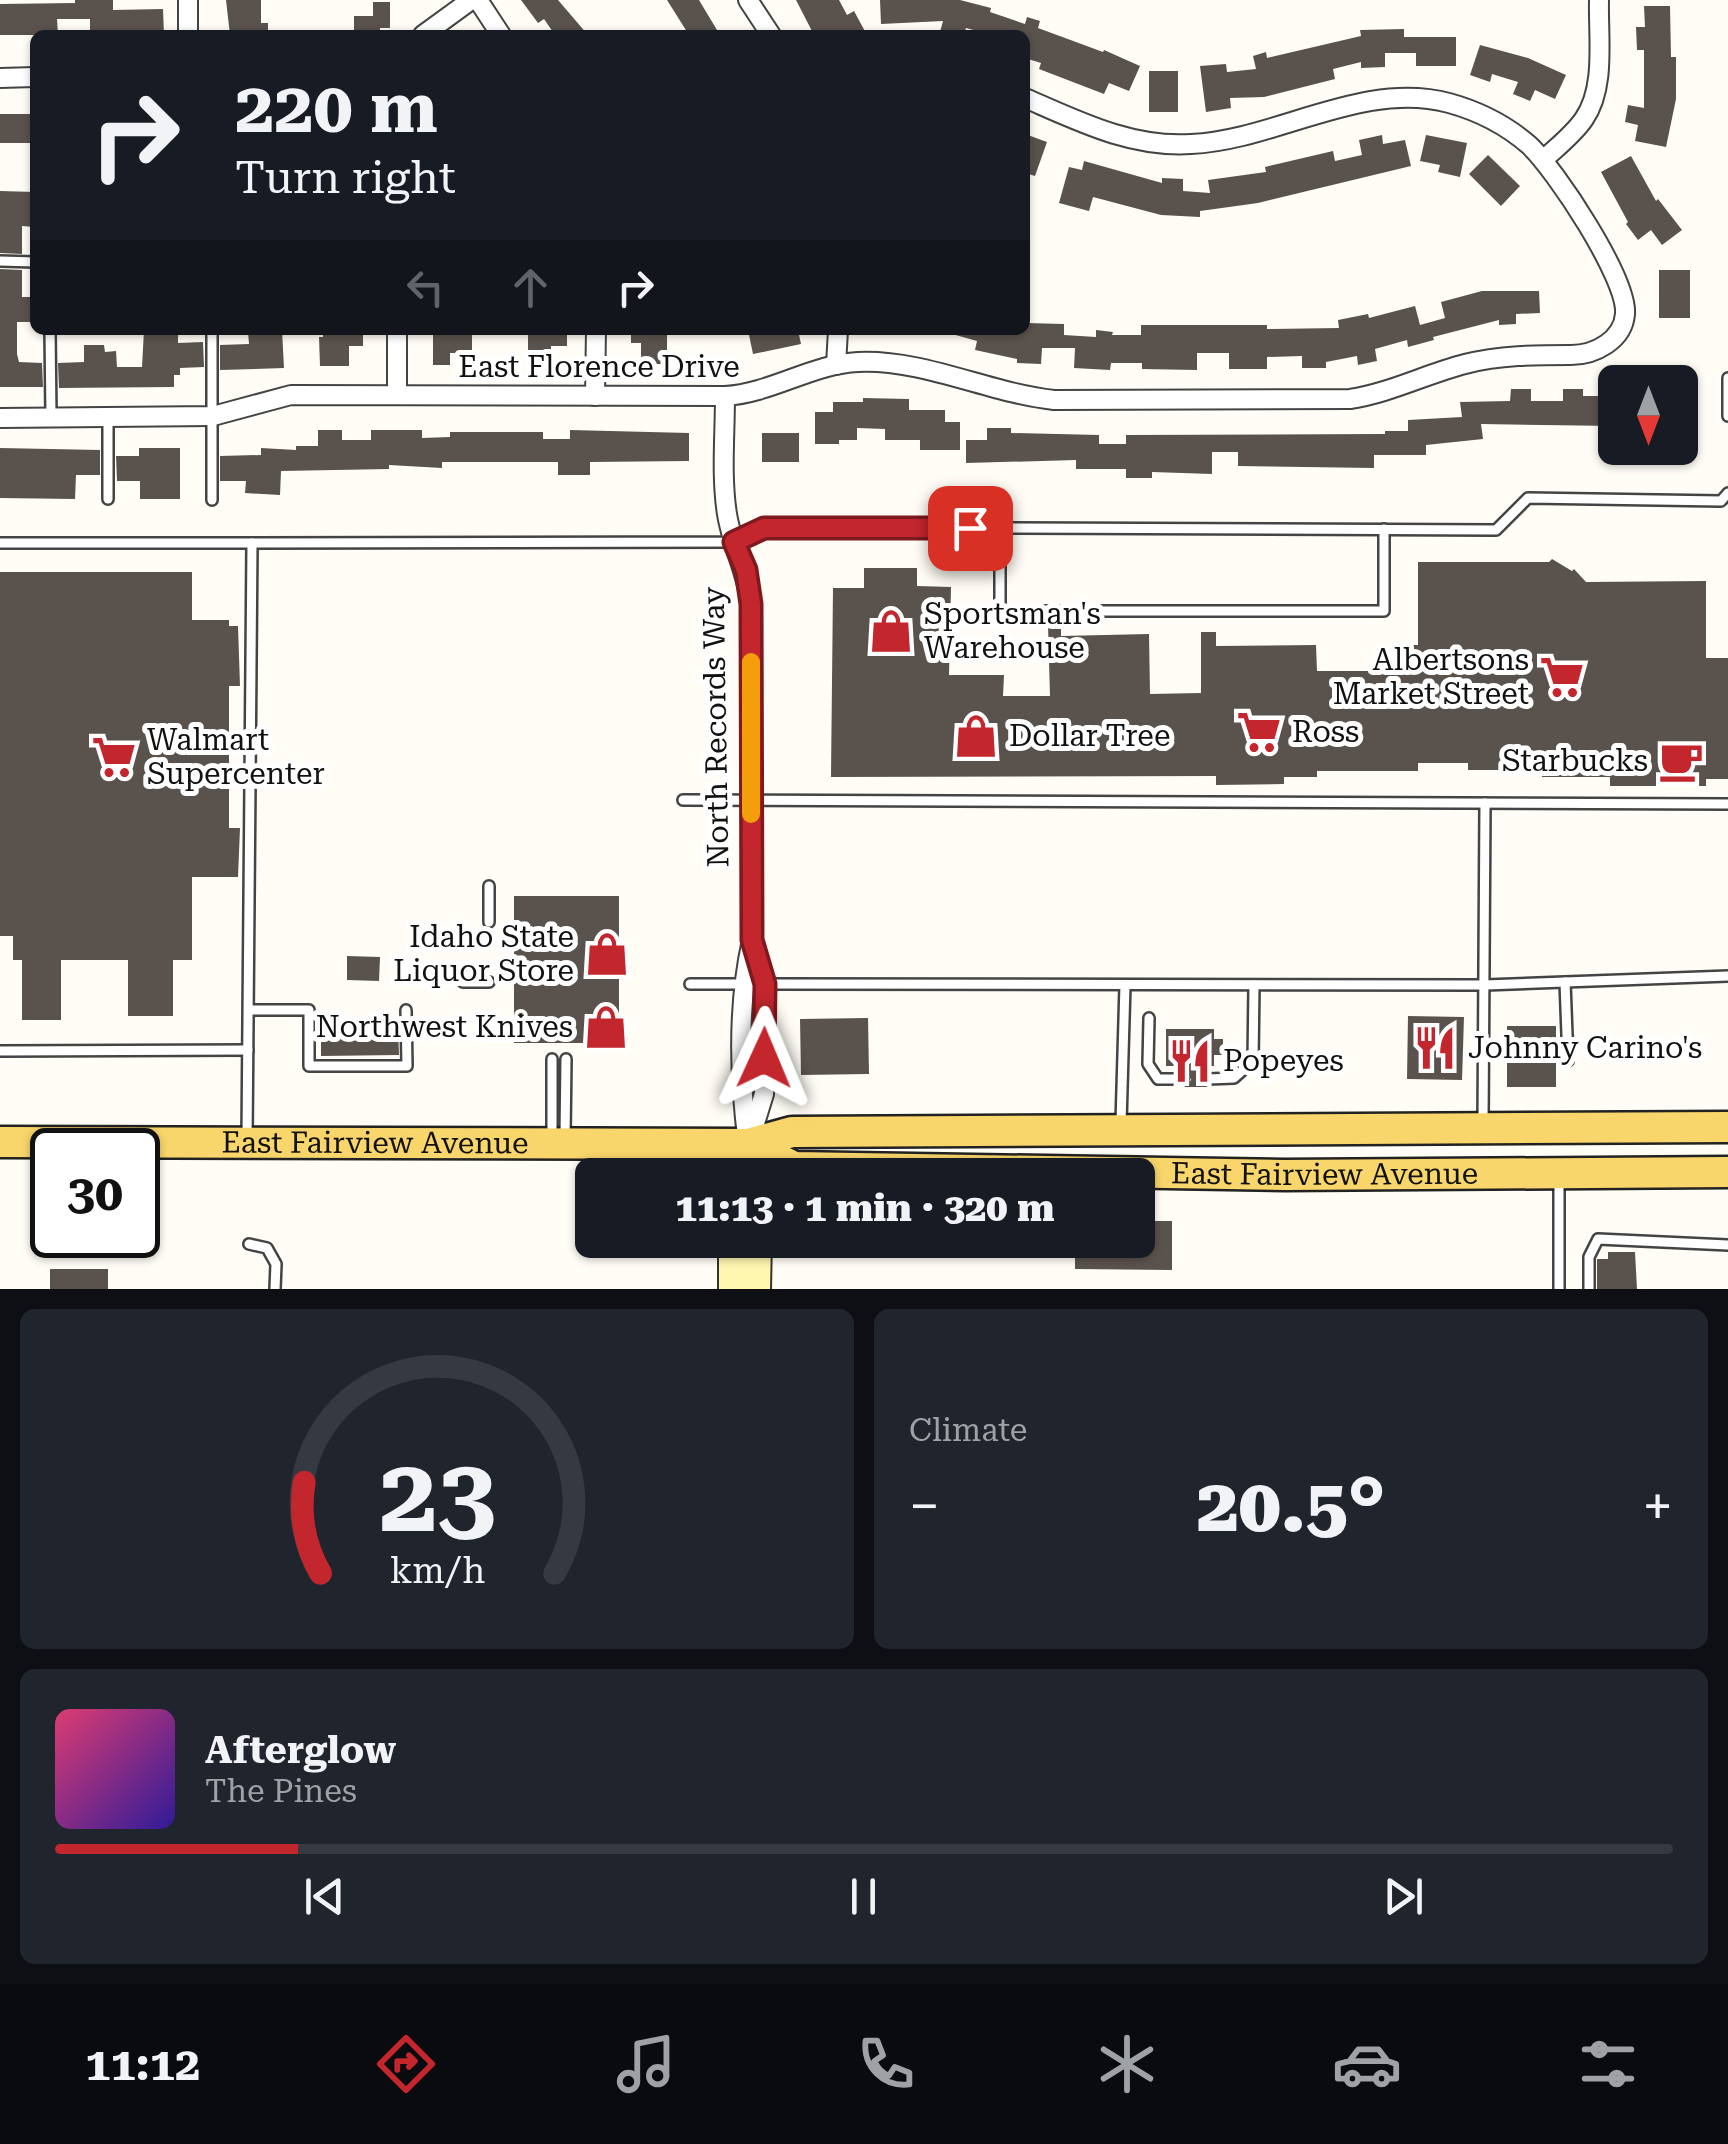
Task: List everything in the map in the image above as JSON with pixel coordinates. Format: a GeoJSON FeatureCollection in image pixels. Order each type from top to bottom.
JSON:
{"type":"FeatureCollection","features":[{"type":"Feature","properties":{"kind":"main road","name":"East Fairview Avenue"},"geometry":{"type":"LineString","coordinates":[[0,1142],[748,1144],[792,1132],[1728,1127]]}},
{"type":"Feature","properties":{"kind":"main road","name":"East Fairview Avenue"},"geometry":{"type":"LineString","coordinates":[[748,1144],[794,1167],[1285,1174],[1728,1172]]}},
{"type":"Feature","properties":{"kind":"street"},"geometry":{"type":"LineString","coordinates":[[188,0],[188,30]]}},
{"type":"Feature","properties":{"kind":"street"},"geometry":{"type":"LineString","coordinates":[[430,30],[475,0],[498,30]]}},
{"type":"Feature","properties":{"kind":"street"},"geometry":{"type":"LineString","coordinates":[[748,0],[768,30]]}},
{"type":"Feature","properties":{"kind":"street"},"geometry":{"type":"LineString","coordinates":[[1030,100],[1130,139],[1188,145],[1246,136],[1364,102],[1418,98],[1466,108],[1496,121],[1544,160],[1592,105],[1597,88],[1599,0]]}},
{"type":"Feature","properties":{"kind":"street"},"geometry":{"type":"LineString","coordinates":[[0,78],[30,77]]}},
{"type":"Feature","properties":{"kind":"street","name":"East Florence Drive"},"geometry":{"type":"LineString","coordinates":[[0,418],[212,416],[291,395],[725,396],[763,391],[836,365],[884,362],[1018,396],[1054,400],[1350,399],[1469,363],[1500,357],[1581,356],[1612,341],[1621,329],[1625,313],[1623,295],[1584,222],[1544,160]]}},
{"type":"Feature","properties":{"kind":"street"},"geometry":{"type":"LineString","coordinates":[[397,335],[397,395]]}},
{"type":"Feature","properties":{"kind":"street"},"geometry":{"type":"LineString","coordinates":[[595,396],[596,335]]}},
{"type":"Feature","properties":{"kind":"street"},"geometry":{"type":"LineString","coordinates":[[836,365],[838,335]]}},
{"type":"Feature","properties":{"kind":"street","name":"North Records Way"},"geometry":{"type":"LineString","coordinates":[[725,396],[727,513],[746,570],[751,604],[752,940],[742,984],[741,1094],[750,1158]]}},
{"type":"Feature","properties":{"kind":"street","name":"North Records Way"},"geometry":{"type":"LineString","coordinates":[[744,1158],[764,1094],[765,984],[752,940]]}},
{"type":"Feature","properties":{"kind":"street"},"geometry":{"type":"LineString","coordinates":[[733,1258],[733,1289]]}},
{"type":"Feature","properties":{"kind":"street"},"geometry":{"type":"LineString","coordinates":[[756,1258],[756,1289]]}},
{"type":"Feature","properties":{"kind":"lane"},"geometry":{"type":"LineString","coordinates":[[0,262],[30,262]]}},
{"type":"Feature","properties":{"kind":"lane"},"geometry":{"type":"LineString","coordinates":[[50,335],[51,418]]}},
{"type":"Feature","properties":{"kind":"lane"},"geometry":{"type":"LineString","coordinates":[[212,335],[212,500]]}},
{"type":"Feature","properties":{"kind":"lane"},"geometry":{"type":"LineString","coordinates":[[1728,378],[1728,416]]}},
{"type":"Feature","properties":{"kind":"lane"},"geometry":{"type":"LineString","coordinates":[[108,418],[108,498]]}},
{"type":"Feature","properties":{"kind":"lane"},"geometry":{"type":"LineString","coordinates":[[0,543],[734,542],[764,528],[1496,530],[1528,498],[1721,501],[1728,493]]}},
{"type":"Feature","properties":{"kind":"lane"},"geometry":{"type":"LineString","coordinates":[[1000,528],[1000,612],[1384,612],[1384,529]]}},
{"type":"Feature","properties":{"kind":"lane"},"geometry":{"type":"LineString","coordinates":[[247,1142],[252,543]]}},
{"type":"Feature","properties":{"kind":"lane"},"geometry":{"type":"LineString","coordinates":[[683,800],[1728,804]]}},
{"type":"Feature","properties":{"kind":"lane"},"geometry":{"type":"LineString","coordinates":[[1483,1128],[1484,803]]}},
{"type":"Feature","properties":{"kind":"lane"},"geometry":{"type":"LineString","coordinates":[[489,886],[489,922]]}},
{"type":"Feature","properties":{"kind":"lane"},"geometry":{"type":"LineString","coordinates":[[765,984],[1485,985],[1728,976]]}},
{"type":"Feature","properties":{"kind":"lane"},"geometry":{"type":"LineString","coordinates":[[463,982],[489,982]]}},
{"type":"Feature","properties":{"kind":"lane"},"geometry":{"type":"LineString","coordinates":[[1565,982],[1568,1060]]}},
{"type":"Feature","properties":{"kind":"lane"},"geometry":{"type":"LineString","coordinates":[[690,984],[742,984]]}},
{"type":"Feature","properties":{"kind":"lane"},"geometry":{"type":"LineString","coordinates":[[1121,1131],[1125,985]]}},
{"type":"Feature","properties":{"kind":"lane"},"geometry":{"type":"LineString","coordinates":[[1208,1078],[1234,1078],[1253,1061],[1254,985]]}},
{"type":"Feature","properties":{"kind":"lane"},"geometry":{"type":"LineString","coordinates":[[249,1010],[309,1010],[309,1066],[407,1066],[406,1010]]}},
{"type":"Feature","properties":{"kind":"lane"},"geometry":{"type":"LineString","coordinates":[[1149,1018],[1148,1064],[1158,1079],[1184,1079]]}},
{"type":"Feature","properties":{"kind":"lane"},"geometry":{"type":"LineString","coordinates":[[0,1051],[248,1050]]}},
{"type":"Feature","properties":{"kind":"lane"},"geometry":{"type":"LineString","coordinates":[[552,1059],[558,1145]]}},
{"type":"Feature","properties":{"kind":"lane"},"geometry":{"type":"LineString","coordinates":[[558,1145],[566,1059]]}},
{"type":"Feature","properties":{"kind":"lane"},"geometry":{"type":"LineString","coordinates":[[1558,1172],[1559,1289]]}},
{"type":"Feature","properties":{"kind":"lane"},"geometry":{"type":"LineString","coordinates":[[1589,1289],[1588,1257],[1598,1239],[1728,1244]]}},
{"type":"Feature","properties":{"kind":"lane"},"geometry":{"type":"LineString","coordinates":[[249,1244],[267,1248],[276,1264],[276,1289]]}},
{"type":"Feature","properties":{"kind":"building"},"geometry":{"type":"Polygon","coordinates":[[[113,0],[113,10],[163,9],[164,30],[90,30],[90,19],[57,19],[58,30],[0,35],[0,4],[113,0]]]}},
{"type":"Feature","properties":{"kind":"building"},"geometry":{"type":"Polygon","coordinates":[[[226,0],[261,0],[261,23],[268,23],[268,30],[229,30],[226,0]]]}},
{"type":"Feature","properties":{"kind":"building"},"geometry":{"type":"Polygon","coordinates":[[[521,0],[558,0],[584,30],[552,30],[544,19],[538,23],[521,0]]]}},
{"type":"Feature","properties":{"kind":"building"},"geometry":{"type":"Polygon","coordinates":[[[667,0],[699,0],[717,30],[686,30],[667,0]]]}},
{"type":"Feature","properties":{"kind":"building"},"geometry":{"type":"Polygon","coordinates":[[[796,0],[839,0],[847,15],[854,11],[864,30],[811,30],[796,0]]]}},
{"type":"Feature","properties":{"kind":"building"},"geometry":{"type":"Polygon","coordinates":[[[880,0],[960,0],[991,8],[990,12],[1025,24],[1027,17],[1040,21],[1038,28],[1140,66],[1129,91],[1109,83],[1104,94],[1039,69],[1041,63],[1030,60],[1030,30],[941,30],[943,21],[881,24],[880,0]]]}},
{"type":"Feature","properties":{"kind":"building"},"geometry":{"type":"Polygon","coordinates":[[[373,2],[390,2],[390,28],[354,30],[354,16],[373,16],[373,2]]]}},
{"type":"Feature","properties":{"kind":"building"},"geometry":{"type":"Polygon","coordinates":[[[1644,6],[1670,6],[1676,99],[1666,147],[1635,141],[1638,125],[1625,122],[1628,105],[1644,108],[1644,50],[1637,50],[1636,27],[1645,27],[1644,6]]]}},
{"type":"Feature","properties":{"kind":"building"},"geometry":{"type":"Polygon","coordinates":[[[1404,29],[1404,37],[1456,37],[1456,66],[1416,66],[1416,53],[1385,53],[1385,67],[1361,68],[1361,62],[1333,69],[1335,79],[1264,97],[1230,98],[1231,108],[1206,112],[1200,66],[1226,64],[1227,72],[1256,69],[1253,56],[1266,52],[1267,58],[1361,36],[1360,30],[1404,29]]]}},
{"type":"Feature","properties":{"kind":"building"},"geometry":{"type":"Polygon","coordinates":[[[1480,45],[1528,58],[1566,75],[1555,99],[1535,90],[1530,101],[1513,94],[1518,82],[1492,74],[1490,82],[1470,75],[1480,45]]]}},
{"type":"Feature","properties":{"kind":"building"},"geometry":{"type":"Polygon","coordinates":[[[1149,71],[1178,71],[1178,112],[1149,112],[1149,71]]]}},
{"type":"Feature","properties":{"kind":"building"},"geometry":{"type":"Polygon","coordinates":[[[0,114],[30,114],[30,143],[0,143],[0,114]]]}},
{"type":"Feature","properties":{"kind":"building"},"geometry":{"type":"Polygon","coordinates":[[[1382,135],[1383,144],[1405,140],[1411,166],[1258,203],[1200,211],[1200,217],[1161,215],[1093,197],[1089,211],[1059,203],[1069,167],[1082,170],[1084,161],[1162,183],[1162,178],[1183,179],[1183,191],[1210,193],[1208,180],[1266,172],[1265,167],[1333,151],[1335,161],[1362,155],[1359,140],[1382,135]]]}},
{"type":"Feature","properties":{"kind":"building"},"geometry":{"type":"Polygon","coordinates":[[[1426,135],[1467,143],[1460,177],[1438,172],[1440,165],[1420,161],[1426,135]]]}},
{"type":"Feature","properties":{"kind":"building"},"geometry":{"type":"Polygon","coordinates":[[[1030,136],[1047,142],[1035,176],[1030,174],[1030,136]]]}},
{"type":"Feature","properties":{"kind":"building"},"geometry":{"type":"Polygon","coordinates":[[[1488,155],[1520,186],[1501,206],[1469,174],[1488,155]]]}},
{"type":"Feature","properties":{"kind":"building"},"geometry":{"type":"Polygon","coordinates":[[[1631,156],[1656,201],[1682,230],[1662,245],[1651,230],[1638,240],[1601,172],[1631,156]]]}},
{"type":"Feature","properties":{"kind":"building"},"geometry":{"type":"Polygon","coordinates":[[[0,191],[30,192],[30,227],[22,226],[22,254],[0,253],[0,191]]]}},
{"type":"Feature","properties":{"kind":"building"},"geometry":{"type":"Polygon","coordinates":[[[0,269],[22,270],[22,297],[30,297],[30,322],[17,322],[17,354],[19,362],[42,363],[43,387],[0,387],[0,269]]]}},
{"type":"Feature","properties":{"kind":"building"},"geometry":{"type":"Polygon","coordinates":[[[1659,270],[1690,270],[1690,318],[1659,318],[1659,270]]]}},
{"type":"Feature","properties":{"kind":"building"},"geometry":{"type":"Polygon","coordinates":[[[1482,291],[1539,291],[1540,313],[1516,314],[1516,324],[1499,325],[1499,320],[1408,347],[1407,340],[1375,349],[1377,361],[1358,365],[1357,356],[1326,362],[1326,368],[1302,368],[1302,356],[1267,357],[1267,369],[1229,369],[1229,353],[1197,353],[1197,370],[1142,369],[1142,363],[1111,363],[1110,370],[1074,368],[1075,348],[1042,348],[1041,364],[1017,363],[1017,359],[975,350],[977,341],[956,335],[1030,335],[1030,323],[1064,324],[1064,335],[1096,337],[1096,330],[1113,332],[1112,335],[1141,335],[1141,325],[1339,328],[1338,320],[1368,314],[1369,318],[1415,306],[1420,325],[1445,318],[1441,302],[1482,291]]]}},
{"type":"Feature","properties":{"kind":"building"},"geometry":{"type":"Polygon","coordinates":[[[144,335],[178,335],[178,343],[203,342],[204,367],[180,368],[180,375],[174,375],[174,387],[59,388],[58,363],[84,362],[84,345],[104,345],[105,352],[116,351],[117,367],[142,367],[144,335]]]}},
{"type":"Feature","properties":{"kind":"building"},"geometry":{"type":"Polygon","coordinates":[[[248,335],[282,335],[284,368],[220,370],[220,345],[249,344],[248,335]]]}},
{"type":"Feature","properties":{"kind":"building"},"geometry":{"type":"Polygon","coordinates":[[[363,335],[363,346],[349,346],[349,366],[320,366],[319,337],[363,335]]]}},
{"type":"Feature","properties":{"kind":"building"},"geometry":{"type":"Polygon","coordinates":[[[433,335],[472,335],[472,353],[450,353],[450,365],[433,365],[433,335]]]}},
{"type":"Feature","properties":{"kind":"building"},"geometry":{"type":"Polygon","coordinates":[[[528,335],[567,335],[567,346],[551,346],[551,365],[528,365],[528,335]]]}},
{"type":"Feature","properties":{"kind":"building"},"geometry":{"type":"Polygon","coordinates":[[[631,335],[667,335],[667,364],[641,364],[641,343],[631,343],[631,335]]]}},
{"type":"Feature","properties":{"kind":"building"},"geometry":{"type":"Polygon","coordinates":[[[749,335],[799,335],[801,344],[753,354],[749,335]]]}},
{"type":"Feature","properties":{"kind":"building"},"geometry":{"type":"Polygon","coordinates":[[[1511,389],[1531,389],[1531,401],[1563,401],[1563,389],[1583,389],[1583,396],[1598,396],[1598,426],[1481,424],[1483,439],[1426,445],[1426,455],[1374,455],[1374,468],[1238,466],[1238,452],[1212,452],[1212,474],[1152,472],[1152,478],[1126,478],[1126,469],[1076,469],[1076,460],[966,463],[966,440],[987,440],[987,428],[1011,428],[1011,433],[1099,435],[1099,444],[1126,444],[1126,435],[1385,434],[1408,431],[1408,420],[1462,417],[1460,402],[1510,401],[1511,389]]]}},
{"type":"Feature","properties":{"kind":"building"},"geometry":{"type":"Polygon","coordinates":[[[863,398],[909,399],[909,410],[945,410],[945,422],[960,422],[960,450],[920,450],[920,440],[885,440],[885,429],[857,428],[857,440],[815,444],[815,412],[833,412],[833,402],[863,402],[863,398]]]}},
{"type":"Feature","properties":{"kind":"building"},"geometry":{"type":"Polygon","coordinates":[[[318,430],[342,430],[342,440],[371,440],[371,430],[422,430],[422,438],[450,437],[450,432],[543,432],[543,439],[570,439],[570,430],[689,433],[689,461],[590,462],[590,475],[558,475],[558,462],[442,462],[442,468],[389,465],[389,469],[281,471],[280,495],[245,493],[246,481],[220,481],[220,456],[261,455],[261,448],[296,450],[296,446],[318,446],[318,430]]]}},
{"type":"Feature","properties":{"kind":"building"},"geometry":{"type":"Polygon","coordinates":[[[762,433],[799,433],[799,462],[762,462],[762,433]]]}},
{"type":"Feature","properties":{"kind":"building"},"geometry":{"type":"Polygon","coordinates":[[[0,448],[100,450],[100,475],[76,475],[75,499],[0,498],[0,448]]]}},
{"type":"Feature","properties":{"kind":"building"},"geometry":{"type":"Polygon","coordinates":[[[139,448],[180,448],[180,499],[140,499],[140,481],[117,481],[116,456],[139,456],[139,448]]]}},
{"type":"Feature","properties":{"kind":"building"},"geometry":{"type":"Polygon","coordinates":[[[1552,559],[1574,569],[1586,582],[1706,581],[1706,658],[1728,658],[1728,779],[1706,779],[1706,786],[1610,786],[1610,777],[1542,777],[1542,770],[1468,770],[1468,763],[1418,763],[1418,771],[1317,771],[1317,777],[1284,777],[1284,784],[1216,785],[1216,776],[831,777],[833,588],[864,588],[864,568],[917,568],[917,586],[951,587],[949,675],[1004,675],[1003,696],[1050,696],[1048,625],[1061,625],[1061,636],[1149,634],[1150,694],[1201,693],[1201,632],[1216,632],[1216,646],[1316,645],[1317,671],[1386,671],[1403,645],[1418,645],[1418,562],[1552,559]]]}},
{"type":"Feature","properties":{"kind":"building","name":"Walmart Supercenter"},"geometry":{"type":"Polygon","coordinates":[[[0,572],[192,572],[192,620],[229,620],[229,626],[238,626],[240,686],[229,686],[229,828],[240,828],[238,877],[192,877],[192,960],[173,960],[173,1016],[128,1016],[128,960],[61,960],[61,1020],[22,1020],[22,960],[13,960],[13,936],[0,936],[0,572]]]}},
{"type":"Feature","properties":{"kind":"building"},"geometry":{"type":"Polygon","coordinates":[[[514,896],[619,896],[619,1043],[514,1043],[514,896]]]}},
{"type":"Feature","properties":{"kind":"building"},"geometry":{"type":"Polygon","coordinates":[[[347,956],[380,957],[379,981],[347,980],[347,956]]]}},
{"type":"Feature","properties":{"kind":"building","name":"Johnny Carino's"},"geometry":{"type":"Polygon","coordinates":[[[1408,1016],[1464,1017],[1462,1080],[1407,1079],[1408,1016]]]}},
{"type":"Feature","properties":{"kind":"building"},"geometry":{"type":"Polygon","coordinates":[[[868,1018],[869,1074],[801,1075],[800,1019],[868,1018]]]}},
{"type":"Feature","properties":{"kind":"building"},"geometry":{"type":"Polygon","coordinates":[[[1507,1026],[1556,1026],[1556,1087],[1507,1087],[1507,1026]]]}},
{"type":"Feature","properties":{"kind":"building"},"geometry":{"type":"Polygon","coordinates":[[[398,1027],[399,1055],[321,1056],[321,1028],[398,1027]]]}},
{"type":"Feature","properties":{"kind":"building","name":"Popeyes"},"geometry":{"type":"Polygon","coordinates":[[[1166,1029],[1214,1029],[1214,1039],[1223,1039],[1223,1055],[1214,1055],[1214,1066],[1208,1066],[1208,1071],[1200,1076],[1202,1084],[1208,1087],[1184,1087],[1191,1080],[1184,1066],[1166,1066],[1166,1029]]]}},
{"type":"Feature","properties":{"kind":"building"},"geometry":{"type":"Polygon","coordinates":[[[1155,1221],[1172,1221],[1172,1270],[1075,1269],[1075,1258],[1155,1258],[1155,1221]]]}},
{"type":"Feature","properties":{"kind":"building"},"geometry":{"type":"Polygon","coordinates":[[[1608,1252],[1635,1252],[1637,1289],[1597,1289],[1597,1259],[1608,1259],[1608,1252]]]}},
{"type":"Feature","properties":{"kind":"building"},"geometry":{"type":"Polygon","coordinates":[[[50,1269],[108,1269],[108,1289],[50,1289],[50,1269]]]}},
{"type":"Feature","properties":{"kind":"slow traffic"},"geometry":{"type":"LineString","coordinates":[[751,662],[751,814]]}},
{"type":"Feature","properties":{"kind":"place","name":"Sportsman's Warehouse"},"geometry":{"type":"Point","coordinates":[891,631]}},
{"type":"Feature","properties":{"kind":"place","name":"Albertsons Market Street"},"geometry":{"type":"Point","coordinates":[1562,677]}},
{"type":"Feature","properties":{"kind":"place","name":"Ross"},"geometry":{"type":"Point","coordinates":[1259,732]}},
{"type":"Feature","properties":{"kind":"place","name":"Dollar Tree"},"geometry":{"type":"Point","coordinates":[976,736]}},
{"type":"Feature","properties":{"kind":"place","name":"Walmart Supercenter"},"geometry":{"type":"Point","coordinates":[114,757]}},
{"type":"Feature","properties":{"kind":"place","name":"Starbucks"},"geometry":{"type":"Point","coordinates":[1681,761]}},
{"type":"Feature","properties":{"kind":"place","name":"Idaho State Liquor Store"},"geometry":{"type":"Point","coordinates":[607,954]}},
{"type":"Feature","properties":{"kind":"place","name":"Northwest Knives"},"geometry":{"type":"Point","coordinates":[606,1027]}},
{"type":"Feature","properties":{"kind":"place","name":"Johnny Carino's"},"geometry":{"type":"Point","coordinates":[1435,1048]}},
{"type":"Feature","properties":{"kind":"place","name":"Popeyes"},"geometry":{"type":"Point","coordinates":[1190,1061]}},
{"type":"Feature","properties":{"kind":"route"},"geometry":{"type":"LineString","coordinates":[[764,1058],[765,984],[752,940],[751,604],[746,570],[734,542],[764,528],[970,528]]}}]}
